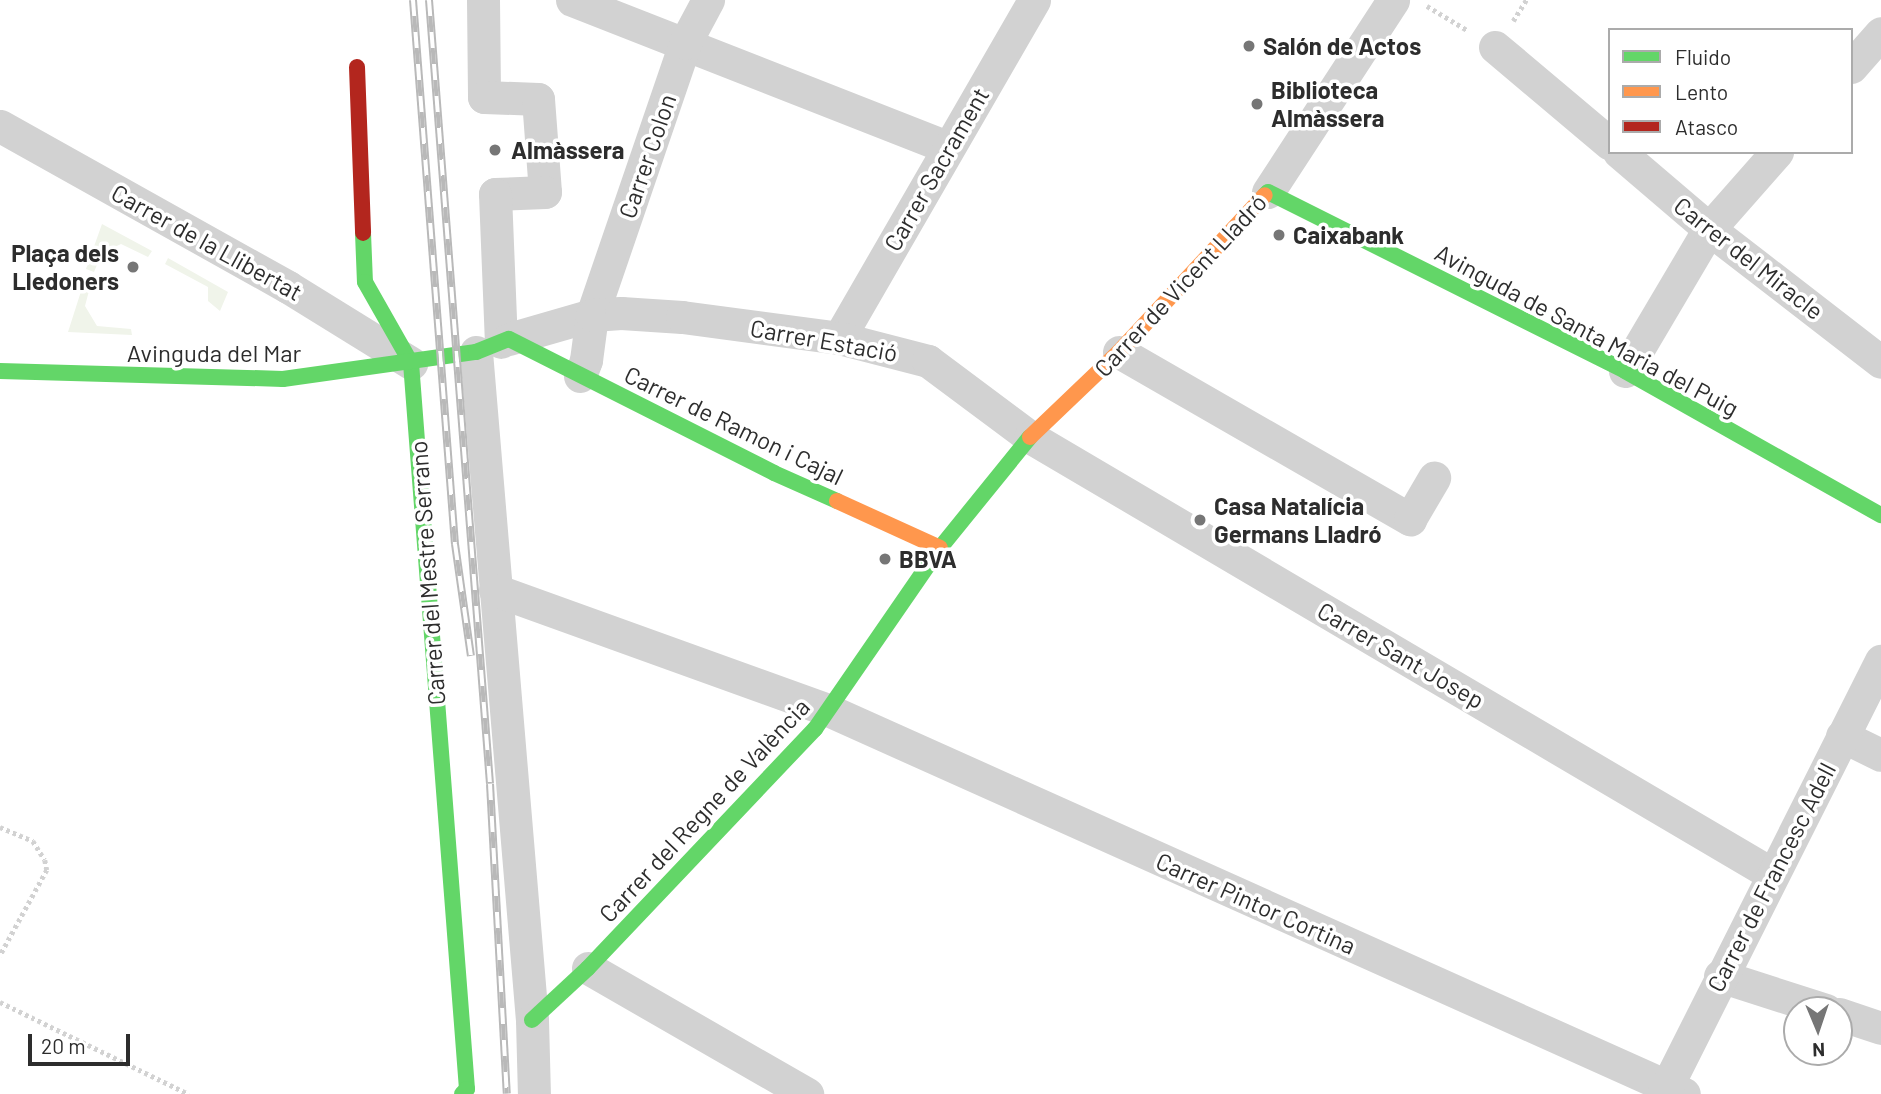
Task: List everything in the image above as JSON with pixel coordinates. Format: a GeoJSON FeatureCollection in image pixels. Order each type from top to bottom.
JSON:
{"type":"FeatureCollection","features":[{"type":"Feature","properties":{"kind":"street"},"geometry":{"type":"LineString","coordinates":[[482,0],[484,97],[538,99],[545,192],[495,194],[495,590],[531,1020],[534,1094]]}},
{"type":"Feature","properties":{"kind":"street"},"geometry":{"type":"LineString","coordinates":[[572,0],[947,146]]}},
{"type":"Feature","properties":{"kind":"street","name":"Carrer Colon"},"geometry":{"type":"LineString","coordinates":[[580,376],[586,360],[592,315],[685,43],[708,0]]}},
{"type":"Feature","properties":{"kind":"street","name":"Carrer Sacrament"},"geometry":{"type":"LineString","coordinates":[[839,338],[947,146],[1034,0]]}},
{"type":"Feature","properties":{"kind":"street","name":"Carrer de Vicent Lladró"},"geometry":{"type":"LineString","coordinates":[[940,548],[1030,437],[1119,352],[1268,192],[1393,0]]}},
{"type":"Feature","properties":{"kind":"street"},"geometry":{"type":"LineString","coordinates":[[1853,65],[1881,33]]}},
{"type":"Feature","properties":{"kind":"street"},"geometry":{"type":"LineString","coordinates":[[1495,47],[1608,142]]}},
{"type":"Feature","properties":{"kind":"street","name":"Carrer del Mestre Serrano"},"geometry":{"type":"LineString","coordinates":[[357,67],[365,282],[411,363],[465,1091]]}},
{"type":"Feature","properties":{"kind":"street","name":"Carrer de la Llibertat"},"geometry":{"type":"LineString","coordinates":[[0,126],[288,287],[411,363]]}},
{"type":"Feature","properties":{"kind":"street","name":"Carrer del Miracle"},"geometry":{"type":"LineString","coordinates":[[1621,154],[1709,229],[1881,362]]}},
{"type":"Feature","properties":{"kind":"street"},"geometry":{"type":"LineString","coordinates":[[1625,371],[1709,229],[1775,154]]}},
{"type":"Feature","properties":{"kind":"street","name":"Avinguda de Santa Maria del Puig"},"geometry":{"type":"LineString","coordinates":[[1268,192],[1625,371],[1881,515]]}},
{"type":"Feature","properties":{"kind":"street","name":"Carrer Estació"},"geometry":{"type":"LineString","coordinates":[[592,315],[621,313],[682,317],[839,338],[928,361],[1030,437]]}},
{"type":"Feature","properties":{"kind":"street"},"geometry":{"type":"LineString","coordinates":[[495,344],[592,315]]}},
{"type":"Feature","properties":{"kind":"street","name":"Avinguda del Mar"},"geometry":{"type":"LineString","coordinates":[[0,372],[283,379],[411,363],[495,344]]}},
{"type":"Feature","properties":{"kind":"street","name":"Carrer de Ramon i Cajal"},"geometry":{"type":"LineString","coordinates":[[495,344],[580,376],[774,473],[940,548]]}},
{"type":"Feature","properties":{"kind":"street"},"geometry":{"type":"LineString","coordinates":[[1119,352],[1410,519],[1434,478]]}},
{"type":"Feature","properties":{"kind":"street","name":"Carrer Sant Josep"},"geometry":{"type":"LineString","coordinates":[[1030,437],[1772,874]]}},
{"type":"Feature","properties":{"kind":"street","name":"Carrer del Regne de València"},"geometry":{"type":"LineString","coordinates":[[531,1020],[588,968],[815,729],[940,548]]}},
{"type":"Feature","properties":{"kind":"street","name":"Carrer Pintor Cortina"},"geometry":{"type":"LineString","coordinates":[[495,590],[828,710],[1671,1092]]}},
{"type":"Feature","properties":{"kind":"street","name":"Carrer de Francesc Adell"},"geometry":{"type":"LineString","coordinates":[[1671,1092],[1720,976],[1881,661]]}},
{"type":"Feature","properties":{"kind":"street"},"geometry":{"type":"LineString","coordinates":[[1842,736],[1881,755]]}},
{"type":"Feature","properties":{"kind":"street"},"geometry":{"type":"LineString","coordinates":[[588,968],[807,1094]]}},
{"type":"Feature","properties":{"kind":"street"},"geometry":{"type":"LineString","coordinates":[[1720,976],[1783,996]]}},
{"type":"Feature","properties":{"kind":"street"},"geometry":{"type":"LineString","coordinates":[[1853,1019],[1881,1028]]}},
{"type":"Feature","properties":{"kind":"path"},"geometry":{"type":"LineString","coordinates":[[0,827],[33,841],[45,860],[47,870],[0,956]]}},
{"type":"Feature","properties":{"kind":"path"},"geometry":{"type":"LineString","coordinates":[[0,1002],[189,1094]]}},
{"type":"Feature","properties":{"kind":"shaded area"},"geometry":{"type":"Polygon","coordinates":[[[102,224],[152,251],[148,257],[121,244],[102,253],[94,272],[86,269],[102,224]]]}},
{"type":"Feature","properties":{"kind":"shaded area"},"geometry":{"type":"Polygon","coordinates":[[[168,258],[228,292],[220,311],[208,301],[208,287],[165,264],[168,258]]]}},
{"type":"Feature","properties":{"kind":"shaded area"},"geometry":{"type":"Polygon","coordinates":[[[83,285],[90,287],[85,306],[97,326],[131,329],[132,335],[68,332],[83,285]]]}},
{"type":"Feature","properties":{"kind":"railway"},"geometry":{"type":"LineString","coordinates":[[413,0],[455,544],[471,656]]}},
{"type":"Feature","properties":{"kind":"railway"},"geometry":{"type":"LineString","coordinates":[[429,0],[490,784],[507,1094]]}},
{"type":"Feature","properties":{"kind":"traffic: fast"},"geometry":{"type":"LineString","coordinates":[[1265,195],[1268,192],[1625,371],[1881,515]]}},
{"type":"Feature","properties":{"kind":"traffic: fast"},"geometry":{"type":"LineString","coordinates":[[363,233],[365,282],[411,363],[467,1089],[462,1094]]}},
{"type":"Feature","properties":{"kind":"traffic: fast"},"geometry":{"type":"LineString","coordinates":[[0,371],[283,379],[476,352],[509,339],[774,473],[837,501]]}},
{"type":"Feature","properties":{"kind":"traffic: fast"},"geometry":{"type":"LineString","coordinates":[[532,1020],[588,968],[815,729],[940,548],[1030,437]]}},
{"type":"Feature","properties":{"kind":"traffic: slow"},"geometry":{"type":"LineString","coordinates":[[1030,437],[1119,352],[1265,195]]}},
{"type":"Feature","properties":{"kind":"traffic: slow"},"geometry":{"type":"LineString","coordinates":[[837,501],[940,548]]}},
{"type":"Feature","properties":{"kind":"traffic: jam"},"geometry":{"type":"LineString","coordinates":[[357,67],[363,233]]}},
{"type":"Feature","properties":{"kind":"place","name":"Salón de Actos"},"geometry":{"type":"Point","coordinates":[1249,46]}},
{"type":"Feature","properties":{"kind":"place","name":"Biblioteca Almàssera"},"geometry":{"type":"Point","coordinates":[1257,104]}},
{"type":"Feature","properties":{"kind":"place","name":"Almàssera"},"geometry":{"type":"Point","coordinates":[495,150]}},
{"type":"Feature","properties":{"kind":"place","name":"Caixabank"},"geometry":{"type":"Point","coordinates":[1279,235]}},
{"type":"Feature","properties":{"kind":"place","name":"Plaça dels Lledoners"},"geometry":{"type":"Point","coordinates":[133,267]}},
{"type":"Feature","properties":{"kind":"place","name":"Casa Natalícia Germans Lladró"},"geometry":{"type":"Point","coordinates":[1200,520]}},
{"type":"Feature","properties":{"kind":"place","name":"BBVA"},"geometry":{"type":"Point","coordinates":[885,559]}}]}
